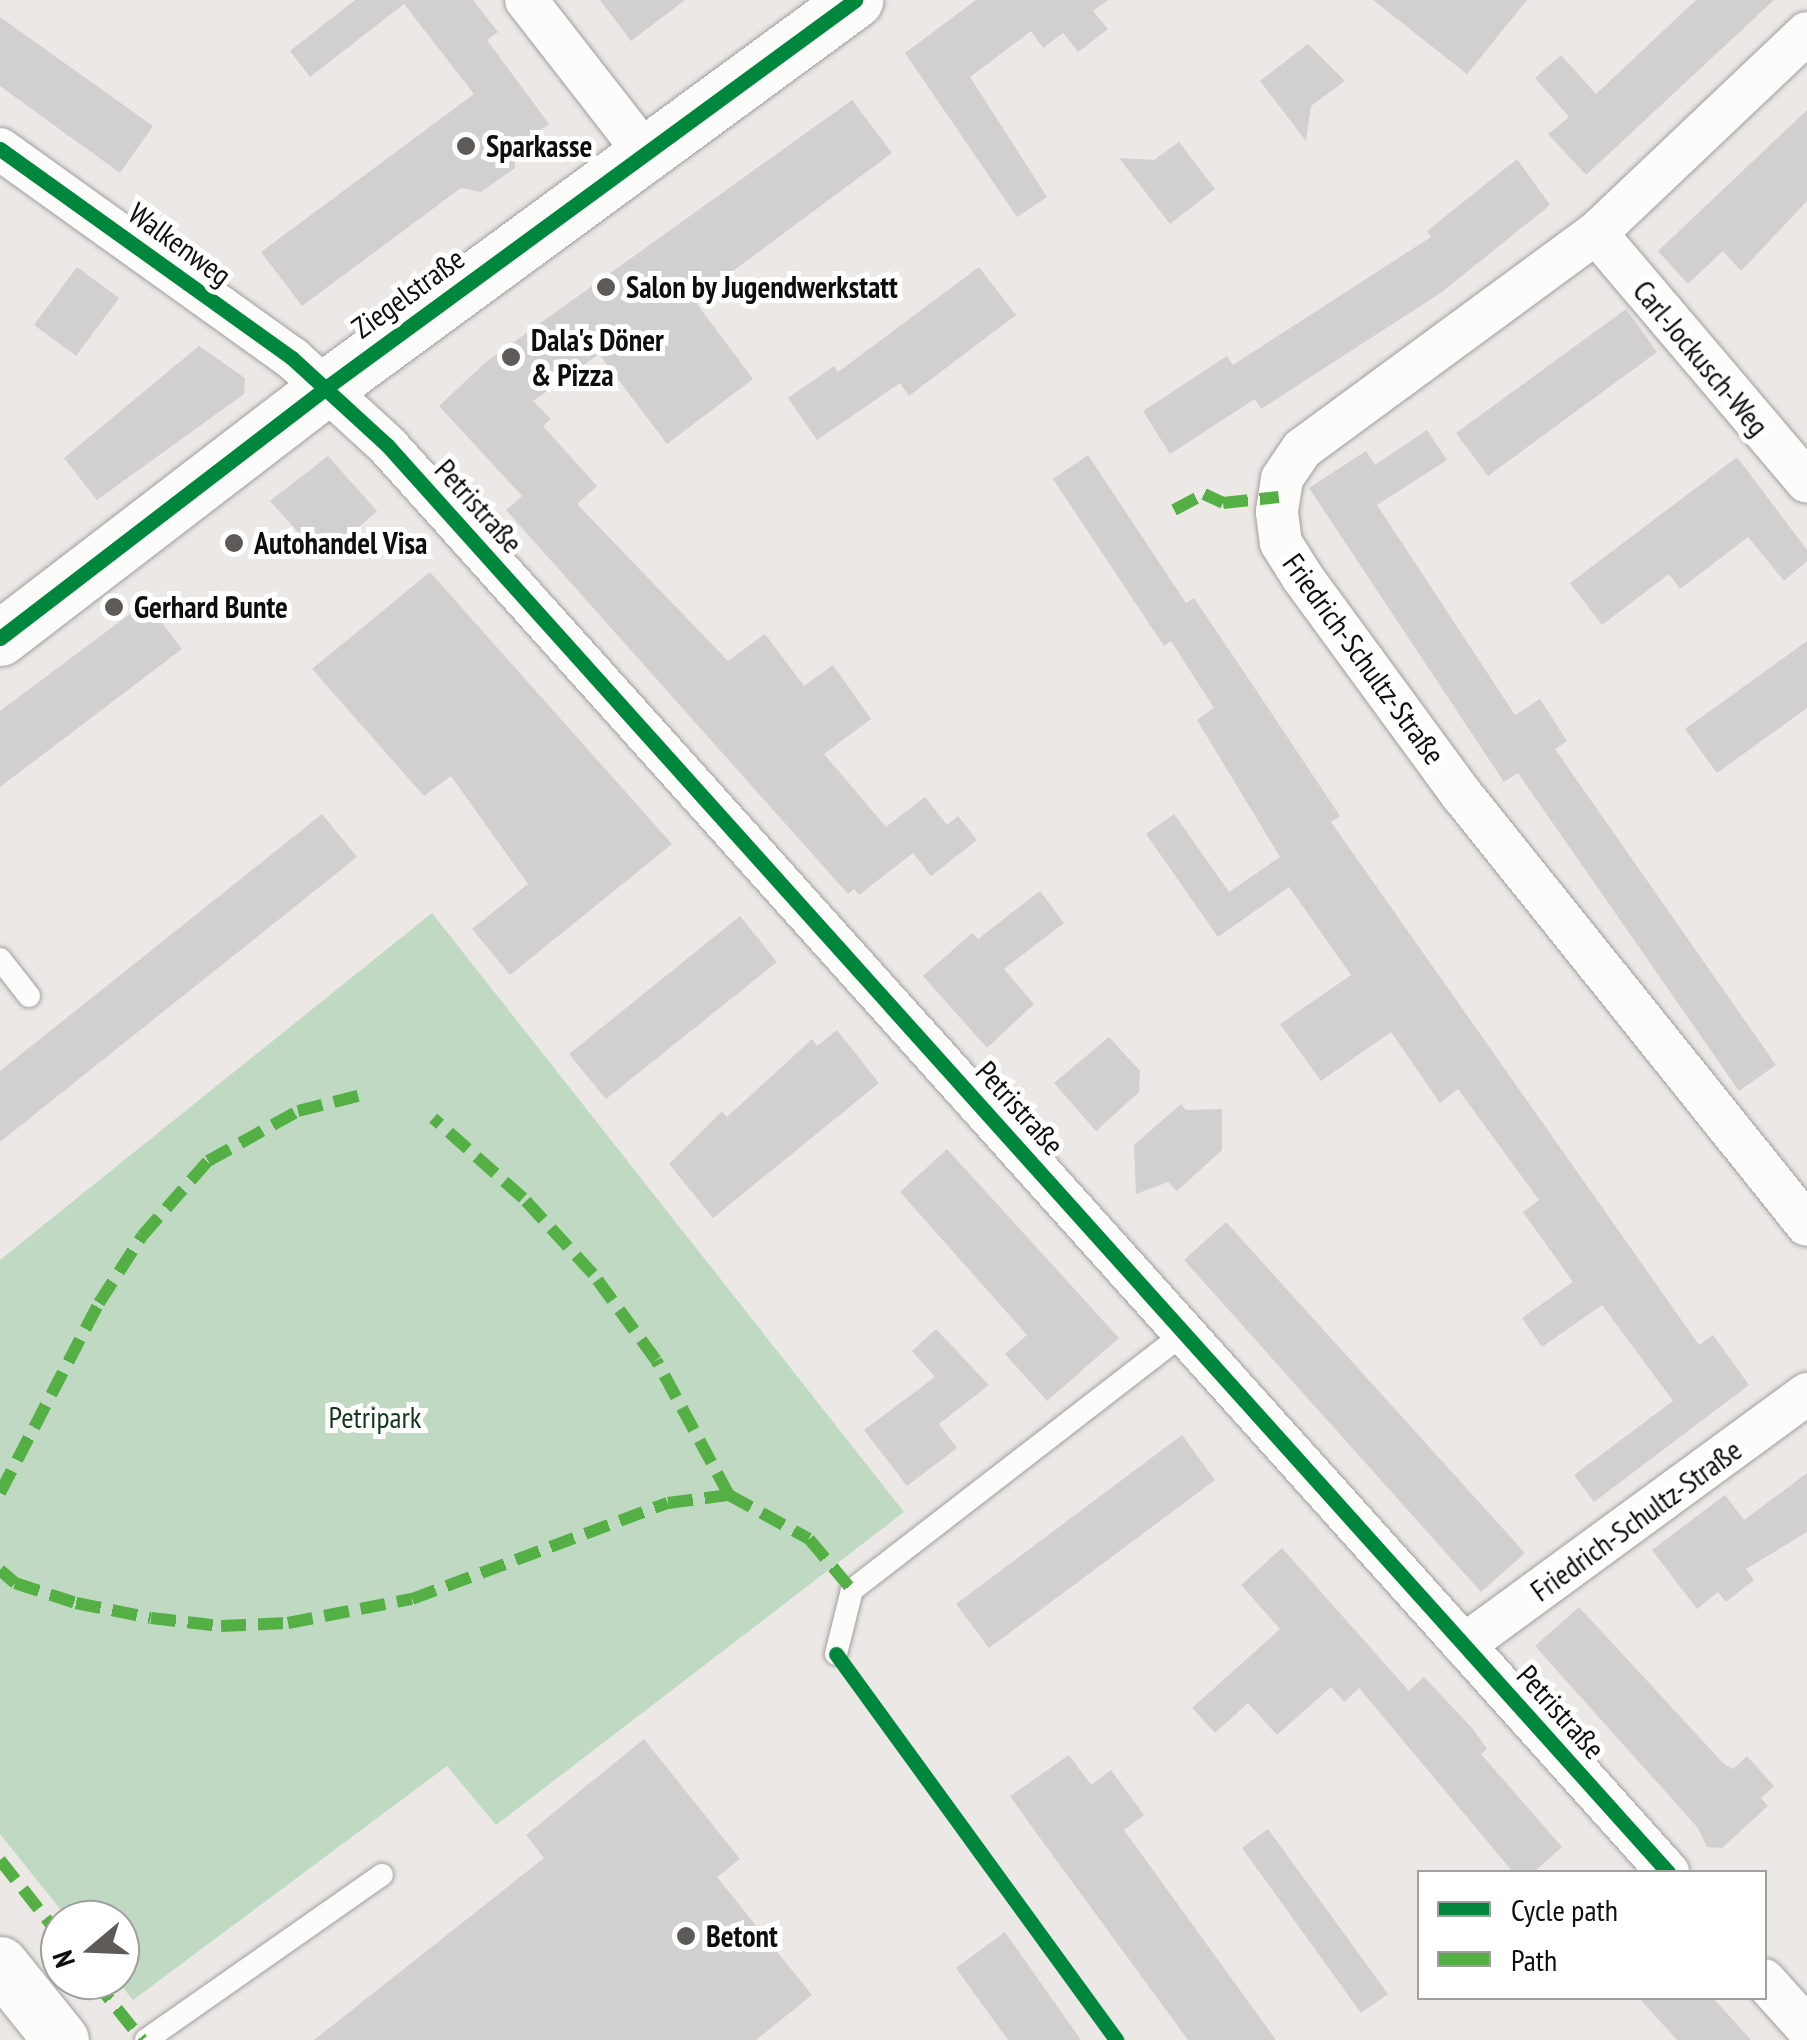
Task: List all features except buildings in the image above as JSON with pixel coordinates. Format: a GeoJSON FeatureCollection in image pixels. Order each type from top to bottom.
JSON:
{"type":"FeatureCollection","features":[{"type":"Feature","properties":{"kind":"street"},"geometry":{"type":"LineString","coordinates":[[526,0],[646,154]]}},
{"type":"Feature","properties":{"kind":"street","name":"Ziegelstraße"},"geometry":{"type":"LineString","coordinates":[[0,638],[323,390],[855,0]]}},
{"type":"Feature","properties":{"kind":"street","name":"Friedrich-Schultz-Straße"},"geometry":{"type":"LineString","coordinates":[[1807,32],[1596,233],[1302,449],[1282,479],[1281,543],[1462,796],[1807,1225]]}},
{"type":"Feature","properties":{"kind":"street","name":"Walkenweg"},"geometry":{"type":"LineString","coordinates":[[0,149],[292,358],[323,390]]}},
{"type":"Feature","properties":{"kind":"street","name":"Carl-Jockusch-Weg"},"geometry":{"type":"LineString","coordinates":[[1596,233],[1807,482]]}},
{"type":"Feature","properties":{"kind":"street","name":"Petristraße"},"geometry":{"type":"LineString","coordinates":[[323,390],[387,445],[1666,1870]]}},
{"type":"Feature","properties":{"kind":"street","name":"Friedrich-Schultz-Straße"},"geometry":{"type":"LineString","coordinates":[[1464,1646],[1807,1394]]}},
{"type":"Feature","properties":{"kind":"street"},"geometry":{"type":"LineString","coordinates":[[0,1964],[61,2040]]}},
{"type":"Feature","properties":{"kind":"street"},"geometry":{"type":"LineString","coordinates":[[1767,1983],[1807,2028]]}},
{"type":"Feature","properties":{"kind":"lane"},"geometry":{"type":"LineString","coordinates":[[0,959],[29,996]]}},
{"type":"Feature","properties":{"kind":"lane"},"geometry":{"type":"LineString","coordinates":[[836,1654],[852,1590],[1185,1333]]}},
{"type":"Feature","properties":{"kind":"lane"},"geometry":{"type":"LineString","coordinates":[[146,2040],[382,1875]]}},
{"type":"Feature","properties":{"kind":"green space","name":"Petripark"},"geometry":{"type":"Polygon","coordinates":[[[432,913],[904,1512],[496,1825],[447,1766],[140,1995],[140,1900],[53,1900],[0,1834],[0,1260],[432,913]]]}},
{"type":"Feature","properties":{"kind":"marked path"},"geometry":{"type":"LineString","coordinates":[[1174,510],[1204,494],[1223,503],[1279,497]]}},
{"type":"Feature","properties":{"kind":"marked path"},"geometry":{"type":"LineString","coordinates":[[0,1493],[99,1303],[142,1236],[208,1161],[298,1111],[369,1093]]}},
{"type":"Feature","properties":{"kind":"marked path"},"geometry":{"type":"LineString","coordinates":[[0,1570],[15,1583],[76,1603],[151,1618],[221,1626],[288,1623],[412,1599],[668,1503],[729,1495],[656,1360],[593,1274],[523,1198],[433,1118]]}},
{"type":"Feature","properties":{"kind":"marked path"},"geometry":{"type":"LineString","coordinates":[[729,1495],[809,1539],[852,1590]]}},
{"type":"Feature","properties":{"kind":"marked path"},"geometry":{"type":"LineString","coordinates":[[0,1860],[40,1911]]}},
{"type":"Feature","properties":{"kind":"marked path"},"geometry":{"type":"LineString","coordinates":[[110,2000],[142,2040]]}},
{"type":"Feature","properties":{"kind":"cycle path"},"geometry":{"type":"LineString","coordinates":[[0,638],[323,390],[855,0]]}},
{"type":"Feature","properties":{"kind":"cycle path"},"geometry":{"type":"LineString","coordinates":[[0,149],[292,358],[387,445],[1666,1870]]}},
{"type":"Feature","properties":{"kind":"cycle path"},"geometry":{"type":"LineString","coordinates":[[836,1654],[1116,2040]]}},
{"type":"Feature","properties":{"kind":"place","name":"Sparkasse"},"geometry":{"type":"Point","coordinates":[466,146]}},
{"type":"Feature","properties":{"kind":"place","name":"Salon by Jugendwerkstatt"},"geometry":{"type":"Point","coordinates":[606,287]}},
{"type":"Feature","properties":{"kind":"place","name":"Dala's Döner & Pizza"},"geometry":{"type":"Point","coordinates":[511,357]}},
{"type":"Feature","properties":{"kind":"place","name":"Autohandel Visa"},"geometry":{"type":"Point","coordinates":[234,543]}},
{"type":"Feature","properties":{"kind":"place","name":"Gerhard Bunte"},"geometry":{"type":"Point","coordinates":[114,607]}},
{"type":"Feature","properties":{"kind":"place","name":"Betont"},"geometry":{"type":"Point","coordinates":[686,1936]}}]}
